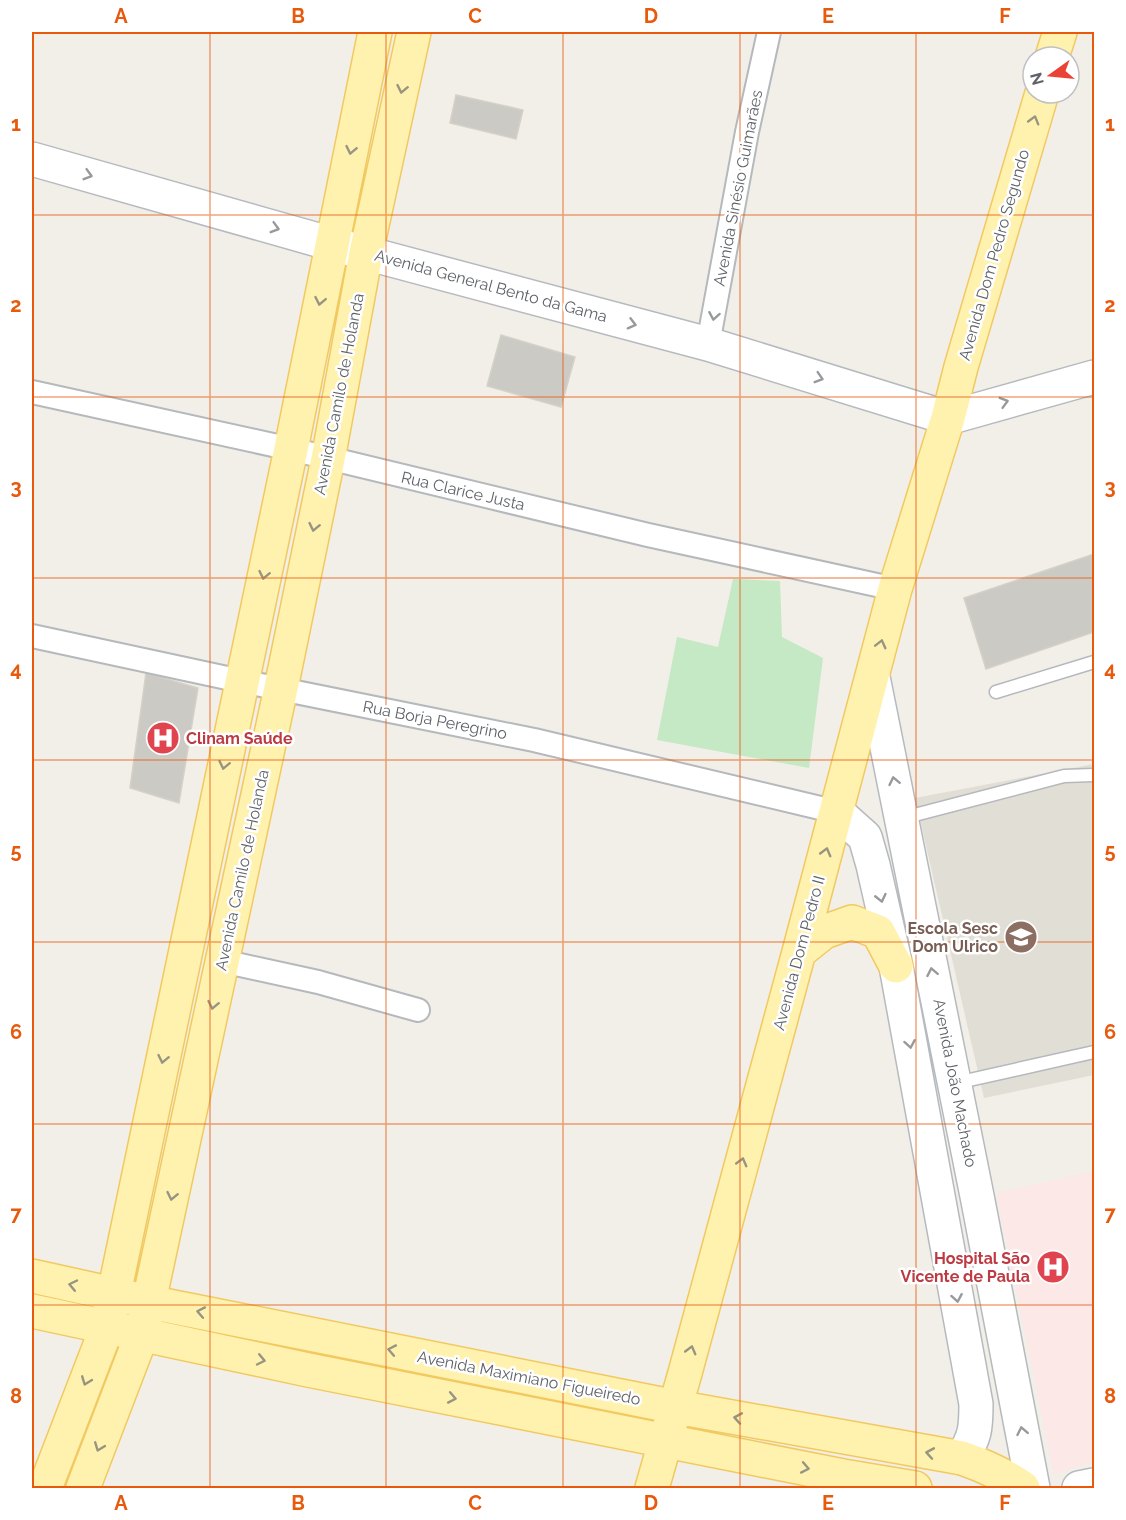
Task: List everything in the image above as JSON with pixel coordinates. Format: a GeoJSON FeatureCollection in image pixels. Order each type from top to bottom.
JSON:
{"type":"FeatureCollection","features":[{"type":"Feature","properties":{"kind":"main road"},"geometry":{"type":"LineString","coordinates":[[45,1488],[107,1327],[291,450],[375,32]]}},
{"type":"Feature","properties":{"kind":"main road","name":"Avenida Camilo de Holanda"},"geometry":{"type":"LineString","coordinates":[[83,1488],[142,1334],[281,688],[328,459],[366,253],[414,32]]}},
{"type":"Feature","properties":{"kind":"main road","name":"Avenida Dom Pedro Segundo"},"geometry":{"type":"LineString","coordinates":[[948,418],[1038,105]]}},
{"type":"Feature","properties":{"kind":"main road","name":"Avenida General Bento da Gama"},"geometry":{"type":"LineString","coordinates":[[32,159],[332,244],[708,344],[948,418]]}},
{"type":"Feature","properties":{"kind":"main road"},"geometry":{"type":"LineString","coordinates":[[948,418],[1095,377]]}},
{"type":"Feature","properties":{"kind":"main road","name":"Avenida Dom Pedro II"},"geometry":{"type":"LineString","coordinates":[[652,1488],[800,952],[895,589],[948,418]]}},
{"type":"Feature","properties":{"kind":"main road","name":"Avenida João Machado"},"geometry":{"type":"LineString","coordinates":[[873,677],[955,1083],[1033,1488]]}},
{"type":"Feature","properties":{"kind":"main road"},"geometry":{"type":"LineString","coordinates":[[837,812],[865,837],[896,966],[976,1404],[976,1424],[972,1442],[962,1458]]}},
{"type":"Feature","properties":{"kind":"main road"},"geometry":{"type":"LineString","coordinates":[[800,952],[824,932],[852,922],[878,932],[896,966]]}},
{"type":"Feature","properties":{"kind":"main road"},"geometry":{"type":"LineString","coordinates":[[941,1209],[978,1201]]}},
{"type":"Feature","properties":{"kind":"main road","name":"Avenida Maximiano Figueiredo"},"geometry":{"type":"LineString","coordinates":[[32,1276],[149,1302],[676,1407],[962,1458],[987,1466],[1023,1488]]}},
{"type":"Feature","properties":{"kind":"main road"},"geometry":{"type":"LineString","coordinates":[[32,1311],[308,1370],[665,1441],[843,1482],[915,1488]]}},
{"type":"Feature","properties":{"kind":"main road"},"geometry":{"type":"LineString","coordinates":[[1079,1488],[1095,1485]]}},
{"type":"Feature","properties":{"kind":"street","name":"Avenida Sinésio Guimarães"},"geometry":{"type":"LineString","coordinates":[[708,344],[747,132],[769,32]]}},
{"type":"Feature","properties":{"kind":"street","name":"Rua Clarice Justa"},"geometry":{"type":"LineString","coordinates":[[32,392],[291,450],[648,535],[895,589]]}},
{"type":"Feature","properties":{"kind":"street","name":"Rua Borja Peregrino"},"geometry":{"type":"LineString","coordinates":[[32,636],[534,740],[837,812]]}},
{"type":"Feature","properties":{"kind":"street"},"geometry":{"type":"LineString","coordinates":[[222,961],[318,982],[418,1010]]}},
{"type":"Feature","properties":{"kind":"lane"},"geometry":{"type":"LineString","coordinates":[[996,692],[1095,662]]}},
{"type":"Feature","properties":{"kind":"lane"},"geometry":{"type":"LineString","coordinates":[[902,819],[1064,776],[1095,775]]}},
{"type":"Feature","properties":{"kind":"lane"},"geometry":{"type":"LineString","coordinates":[[955,1083],[1095,1052]]}},
{"type":"Feature","properties":{"kind":"shaded area","name":"Escola Sesc Dom Ulrico"},"geometry":{"type":"Polygon","coordinates":[[[1094,764],[1094,1075],[984,1098],[915,798],[1094,764]]]}},
{"type":"Feature","properties":{"kind":"shaded area","name":"Hospital São Vicente de Paula"},"geometry":{"type":"Polygon","coordinates":[[[1094,1171],[1094,1461],[1054,1475],[996,1193],[1094,1171]]]}},
{"type":"Feature","properties":{"kind":"green space"},"geometry":{"type":"Polygon","coordinates":[[[733,579],[780,581],[782,637],[823,658],[809,768],[657,740],[677,637],[718,647],[733,579]]]}},
{"type":"Feature","properties":{"kind":"building"},"geometry":{"type":"Polygon","coordinates":[[[456,95],[523,110],[516,139],[450,123],[456,95]]]}},
{"type":"Feature","properties":{"kind":"building"},"geometry":{"type":"Polygon","coordinates":[[[501,335],[575,357],[561,407],[487,386],[501,335]]]}},
{"type":"Feature","properties":{"kind":"building"},"geometry":{"type":"Polygon","coordinates":[[[1094,554],[1094,632],[986,669],[964,598],[1094,554]]]}},
{"type":"Feature","properties":{"kind":"building","name":"Clinam Saúde"},"geometry":{"type":"Polygon","coordinates":[[[146,673],[198,688],[179,803],[130,788],[146,673]]]}},
{"type":"Feature","properties":{"kind":"place","name":"Clinam Saúde"},"geometry":{"type":"Point","coordinates":[163,738]}},
{"type":"Feature","properties":{"kind":"place","name":"Escola Sesc Dom Ulrico"},"geometry":{"type":"Point","coordinates":[1021,937]}},
{"type":"Feature","properties":{"kind":"place","name":"Hospital São Vicente de Paula"},"geometry":{"type":"Point","coordinates":[1053,1267]}}]}
